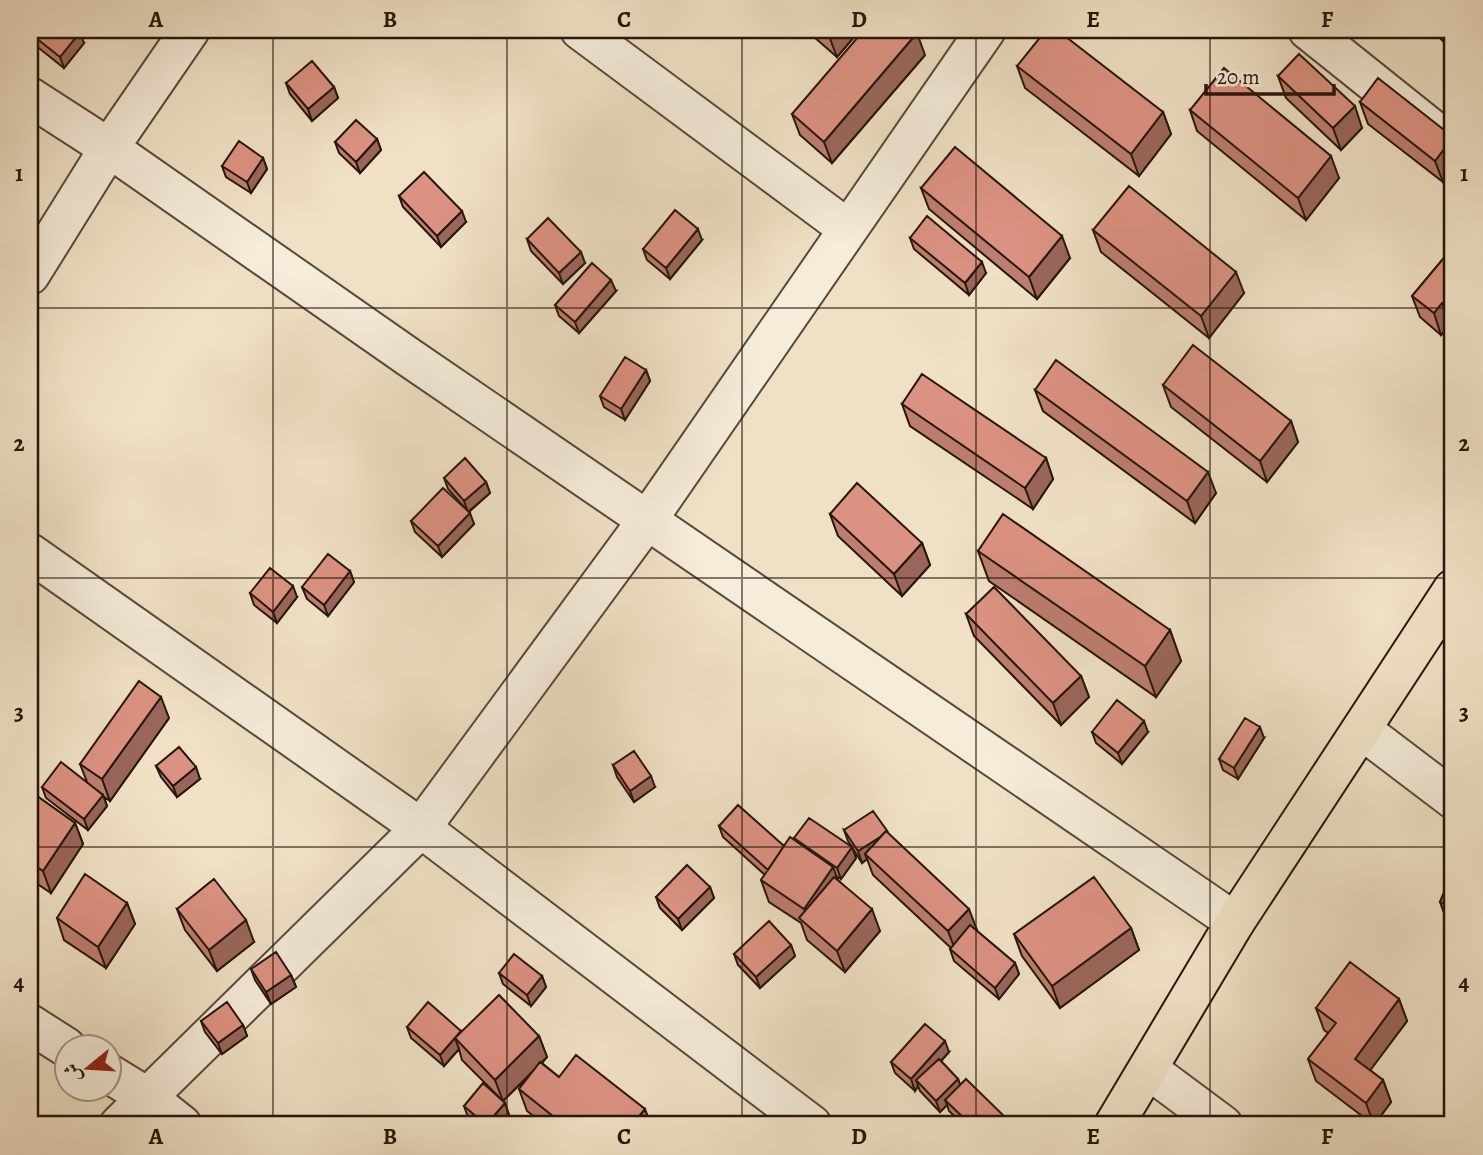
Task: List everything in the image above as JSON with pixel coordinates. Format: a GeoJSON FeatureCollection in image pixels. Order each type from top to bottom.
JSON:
{"type":"FeatureCollection","features":[{"type":"Feature","properties":{"kind":"main road"},"geometry":{"type":"LineString","coordinates":[[1114,1125],[1235,922],[1453,589]]}},
{"type":"Feature","properties":{"kind":"street"},"geometry":{"type":"LineString","coordinates":[[30,275],[109,148],[190,30]]}},
{"type":"Feature","properties":{"kind":"street"},"geometry":{"type":"LineString","coordinates":[[580,30],[848,229]]}},
{"type":"Feature","properties":{"kind":"street"},"geometry":{"type":"LineString","coordinates":[[120,1125],[421,828],[648,519],[986,30]]}},
{"type":"Feature","properties":{"kind":"street"},"geometry":{"type":"LineString","coordinates":[[1308,30],[1453,146]]}},
{"type":"Feature","properties":{"kind":"street"},"geometry":{"type":"LineString","coordinates":[[30,97],[109,148],[410,358],[1235,922]]}},
{"type":"Feature","properties":{"kind":"street"},"geometry":{"type":"LineString","coordinates":[[30,553],[421,828],[812,1125]]}},
{"type":"Feature","properties":{"kind":"street"},"geometry":{"type":"LineString","coordinates":[[1362,730],[1453,799]]}},
{"type":"Feature","properties":{"kind":"street"},"geometry":{"type":"LineString","coordinates":[[30,1024],[52,1038]]}},
{"type":"Feature","properties":{"kind":"street"},"geometry":{"type":"LineString","coordinates":[[1149,1070],[1223,1125]]}},
{"type":"Feature","properties":{"kind":"street"},"geometry":{"type":"LineString","coordinates":[[122,1082],[147,1097],[182,1125]]}},
{"type":"Feature","properties":{"kind":"building"},"geometry":{"type":"Polygon","coordinates":[[[35,30],[80,32],[60,57],[31,34],[35,30]]]}},
{"type":"Feature","properties":{"kind":"building"},"geometry":{"type":"Polygon","coordinates":[[[822,30],[834,30],[829,36],[822,30]]]}},
{"type":"Feature","properties":{"kind":"building"},"geometry":{"type":"Polygon","coordinates":[[[864,30],[913,30],[917,33],[824,142],[792,114],[864,30]]]}},
{"type":"Feature","properties":{"kind":"building"},"geometry":{"type":"Polygon","coordinates":[[[1046,30],[1057,30],[1163,112],[1131,154],[1017,66],[1046,30]]]}},
{"type":"Feature","properties":{"kind":"building"},"geometry":{"type":"Polygon","coordinates":[[[1439,30],[1453,30],[1453,45],[1439,30]]]}},
{"type":"Feature","properties":{"kind":"building"},"geometry":{"type":"Polygon","coordinates":[[[1299,54],[1355,106],[1333,128],[1278,76],[1299,54]]]}},
{"type":"Feature","properties":{"kind":"building"},"geometry":{"type":"Polygon","coordinates":[[[312,61],[334,87],[308,109],[286,83],[312,61]]]}},
{"type":"Feature","properties":{"kind":"building"},"geometry":{"type":"Polygon","coordinates":[[[1224,68],[1331,156],[1298,198],[1190,110],[1224,68]]]}},
{"type":"Feature","properties":{"kind":"building"},"geometry":{"type":"Polygon","coordinates":[[[1378,78],[1453,137],[1435,161],[1360,102],[1378,78]]]}},
{"type":"Feature","properties":{"kind":"building"},"geometry":{"type":"Polygon","coordinates":[[[356,120],[377,139],[356,162],[335,142],[356,120]]]}},
{"type":"Feature","properties":{"kind":"building"},"geometry":{"type":"Polygon","coordinates":[[[239,141],[263,158],[247,182],[222,166],[239,141]]]}},
{"type":"Feature","properties":{"kind":"building"},"geometry":{"type":"Polygon","coordinates":[[[955,147],[1062,236],[1029,277],[921,188],[955,147]]]}},
{"type":"Feature","properties":{"kind":"building"},"geometry":{"type":"Polygon","coordinates":[[[424,172],[462,211],[437,236],[399,196],[424,172]]]}},
{"type":"Feature","properties":{"kind":"building"},"geometry":{"type":"Polygon","coordinates":[[[1129,186],[1236,272],[1201,316],[1093,230],[1129,186]]]}},
{"type":"Feature","properties":{"kind":"building"},"geometry":{"type":"Polygon","coordinates":[[[675,210],[698,229],[666,268],[643,249],[675,210]]]}},
{"type":"Feature","properties":{"kind":"building"},"geometry":{"type":"Polygon","coordinates":[[[927,216],[982,262],[965,283],[910,238],[927,216]]]}},
{"type":"Feature","properties":{"kind":"building"},"geometry":{"type":"Polygon","coordinates":[[[548,218],[581,252],[559,273],[527,239],[548,218]]]}},
{"type":"Feature","properties":{"kind":"building"},"geometry":{"type":"Polygon","coordinates":[[[1453,247],[1453,315],[1442,303],[1434,313],[1412,296],[1453,247]]]}},
{"type":"Feature","properties":{"kind":"building"},"geometry":{"type":"Polygon","coordinates":[[[592,263],[611,280],[575,322],[555,305],[592,263]]]}},
{"type":"Feature","properties":{"kind":"building"},"geometry":{"type":"Polygon","coordinates":[[[1193,345],[1291,421],[1260,461],[1163,385],[1193,345]]]}},
{"type":"Feature","properties":{"kind":"building"},"geometry":{"type":"Polygon","coordinates":[[[625,357],[646,370],[621,409],[600,396],[625,357]]]}},
{"type":"Feature","properties":{"kind":"building"},"geometry":{"type":"Polygon","coordinates":[[[1056,360],[1208,472],[1187,501],[1035,390],[1056,360]]]}},
{"type":"Feature","properties":{"kind":"building"},"geometry":{"type":"Polygon","coordinates":[[[922,374],[1046,458],[1025,488],[902,404],[922,374]]]}},
{"type":"Feature","properties":{"kind":"building"},"geometry":{"type":"Polygon","coordinates":[[[465,458],[486,482],[464,501],[444,478],[465,458]]]}},
{"type":"Feature","properties":{"kind":"building"},"geometry":{"type":"Polygon","coordinates":[[[857,483],[922,543],[894,574],[830,514],[857,483]]]}},
{"type":"Feature","properties":{"kind":"building"},"geometry":{"type":"Polygon","coordinates":[[[443,488],[470,513],[438,546],[411,521],[443,488]]]}},
{"type":"Feature","properties":{"kind":"building"},"geometry":{"type":"Polygon","coordinates":[[[1003,514],[1170,630],[1145,666],[978,551],[1003,514]]]}},
{"type":"Feature","properties":{"kind":"building"},"geometry":{"type":"Polygon","coordinates":[[[328,554],[350,571],[324,605],[302,587],[328,554]]]}},
{"type":"Feature","properties":{"kind":"building"},"geometry":{"type":"Polygon","coordinates":[[[270,568],[293,586],[273,612],[250,593],[270,568]]]}},
{"type":"Feature","properties":{"kind":"building"},"geometry":{"type":"Polygon","coordinates":[[[994,587],[1081,676],[1053,703],[966,614],[994,587]]]}},
{"type":"Feature","properties":{"kind":"building"},"geometry":{"type":"Polygon","coordinates":[[[139,681],[161,697],[102,779],[80,764],[139,681]]]}},
{"type":"Feature","properties":{"kind":"building"},"geometry":{"type":"Polygon","coordinates":[[[1117,700],[1144,721],[1118,753],[1092,732],[1117,700]]]}},
{"type":"Feature","properties":{"kind":"building"},"geometry":{"type":"Polygon","coordinates":[[[1245,718],[1260,727],[1234,768],[1219,759],[1245,718]]]}},
{"type":"Feature","properties":{"kind":"building"},"geometry":{"type":"Polygon","coordinates":[[[179,747],[196,767],[173,786],[156,766],[179,747]]]}},
{"type":"Feature","properties":{"kind":"building"},"geometry":{"type":"Polygon","coordinates":[[[634,751],[651,776],[630,791],[613,765],[634,751]]]}},
{"type":"Feature","properties":{"kind":"building"},"geometry":{"type":"Polygon","coordinates":[[[61,762],[103,795],[84,819],[42,787],[61,762]]]}},
{"type":"Feature","properties":{"kind":"building"},"geometry":{"type":"Polygon","coordinates":[[[30,791],[75,823],[43,871],[30,862],[30,791]]]}},
{"type":"Feature","properties":{"kind":"building"},"geometry":{"type":"Polygon","coordinates":[[[738,805],[784,846],[768,870],[719,826],[738,805]]]}},
{"type":"Feature","properties":{"kind":"building"},"geometry":{"type":"Polygon","coordinates":[[[873,811],[888,832],[858,851],[844,830],[873,811]]]}},
{"type":"Feature","properties":{"kind":"building"},"geometry":{"type":"Polygon","coordinates":[[[809,818],[852,847],[837,868],[794,838],[809,818]]]}},
{"type":"Feature","properties":{"kind":"building"},"geometry":{"type":"Polygon","coordinates":[[[886,831],[969,909],[948,931],[865,854],[886,831]]]}},
{"type":"Feature","properties":{"kind":"building"},"geometry":{"type":"Polygon","coordinates":[[[790,837],[833,867],[804,909],[761,880],[790,837]]]}},
{"type":"Feature","properties":{"kind":"building"},"geometry":{"type":"Polygon","coordinates":[[[687,865],[710,887],[678,919],[656,897],[687,865]]]}},
{"type":"Feature","properties":{"kind":"building"},"geometry":{"type":"Polygon","coordinates":[[[1453,871],[1453,908],[1440,902],[1453,871]]]}},
{"type":"Feature","properties":{"kind":"building"},"geometry":{"type":"Polygon","coordinates":[[[85,874],[127,903],[98,947],[57,918],[85,874]]]}},
{"type":"Feature","properties":{"kind":"building"},"geometry":{"type":"Polygon","coordinates":[[[834,877],[872,909],[837,951],[799,918],[834,877]]]}},
{"type":"Feature","properties":{"kind":"building"},"geometry":{"type":"Polygon","coordinates":[[[1094,877],[1131,928],[1052,986],[1014,934],[1094,877]]]}},
{"type":"Feature","properties":{"kind":"building"},"geometry":{"type":"Polygon","coordinates":[[[214,879],[246,920],[209,950],[177,909],[214,879]]]}},
{"type":"Feature","properties":{"kind":"building"},"geometry":{"type":"Polygon","coordinates":[[[769,921],[791,945],[756,977],[734,954],[769,921]]]}},
{"type":"Feature","properties":{"kind":"building"},"geometry":{"type":"Polygon","coordinates":[[[970,925],[1015,963],[995,988],[950,949],[970,925]]]}},
{"type":"Feature","properties":{"kind":"building"},"geometry":{"type":"Polygon","coordinates":[[[276,952],[291,975],[266,992],[251,969],[276,952]]]}},
{"type":"Feature","properties":{"kind":"building"},"geometry":{"type":"Polygon","coordinates":[[[514,954],[542,976],[527,995],[499,973],[514,954]]]}},
{"type":"Feature","properties":{"kind":"building"},"geometry":{"type":"Polygon","coordinates":[[[1350,962],[1399,999],[1355,1059],[1383,1080],[1366,1103],[1308,1059],[1336,1023],[1316,1008],[1350,962]]]}},
{"type":"Feature","properties":{"kind":"building"},"geometry":{"type":"Polygon","coordinates":[[[499,995],[539,1036],[495,1080],[455,1038],[499,995]]]}},
{"type":"Feature","properties":{"kind":"building"},"geometry":{"type":"Polygon","coordinates":[[[227,1002],[243,1025],[218,1043],[201,1021],[227,1002]]]}},
{"type":"Feature","properties":{"kind":"building"},"geometry":{"type":"Polygon","coordinates":[[[428,1002],[461,1031],[440,1055],[407,1027],[428,1002]]]}},
{"type":"Feature","properties":{"kind":"building"},"geometry":{"type":"Polygon","coordinates":[[[925,1024],[945,1041],[911,1079],[891,1062],[925,1024]]]}},
{"type":"Feature","properties":{"kind":"building"},"geometry":{"type":"Polygon","coordinates":[[[576,1055],[645,1109],[632,1125],[564,1125],[519,1089],[540,1062],[559,1077],[576,1055]]]}},
{"type":"Feature","properties":{"kind":"building"},"geometry":{"type":"Polygon","coordinates":[[[939,1059],[958,1079],[936,1101],[916,1080],[939,1059]]]}},
{"type":"Feature","properties":{"kind":"building"},"geometry":{"type":"Polygon","coordinates":[[[966,1079],[1007,1119],[1001,1125],[971,1125],[945,1100],[966,1079]]]}},
{"type":"Feature","properties":{"kind":"building"},"geometry":{"type":"Polygon","coordinates":[[[483,1083],[505,1103],[486,1125],[464,1106],[483,1083]]]}},
{"type":"Feature","properties":{"kind":"building"},"geometry":{"type":"Polygon","coordinates":[[[454,1118],[463,1125],[449,1125],[454,1118]]]}}]}
